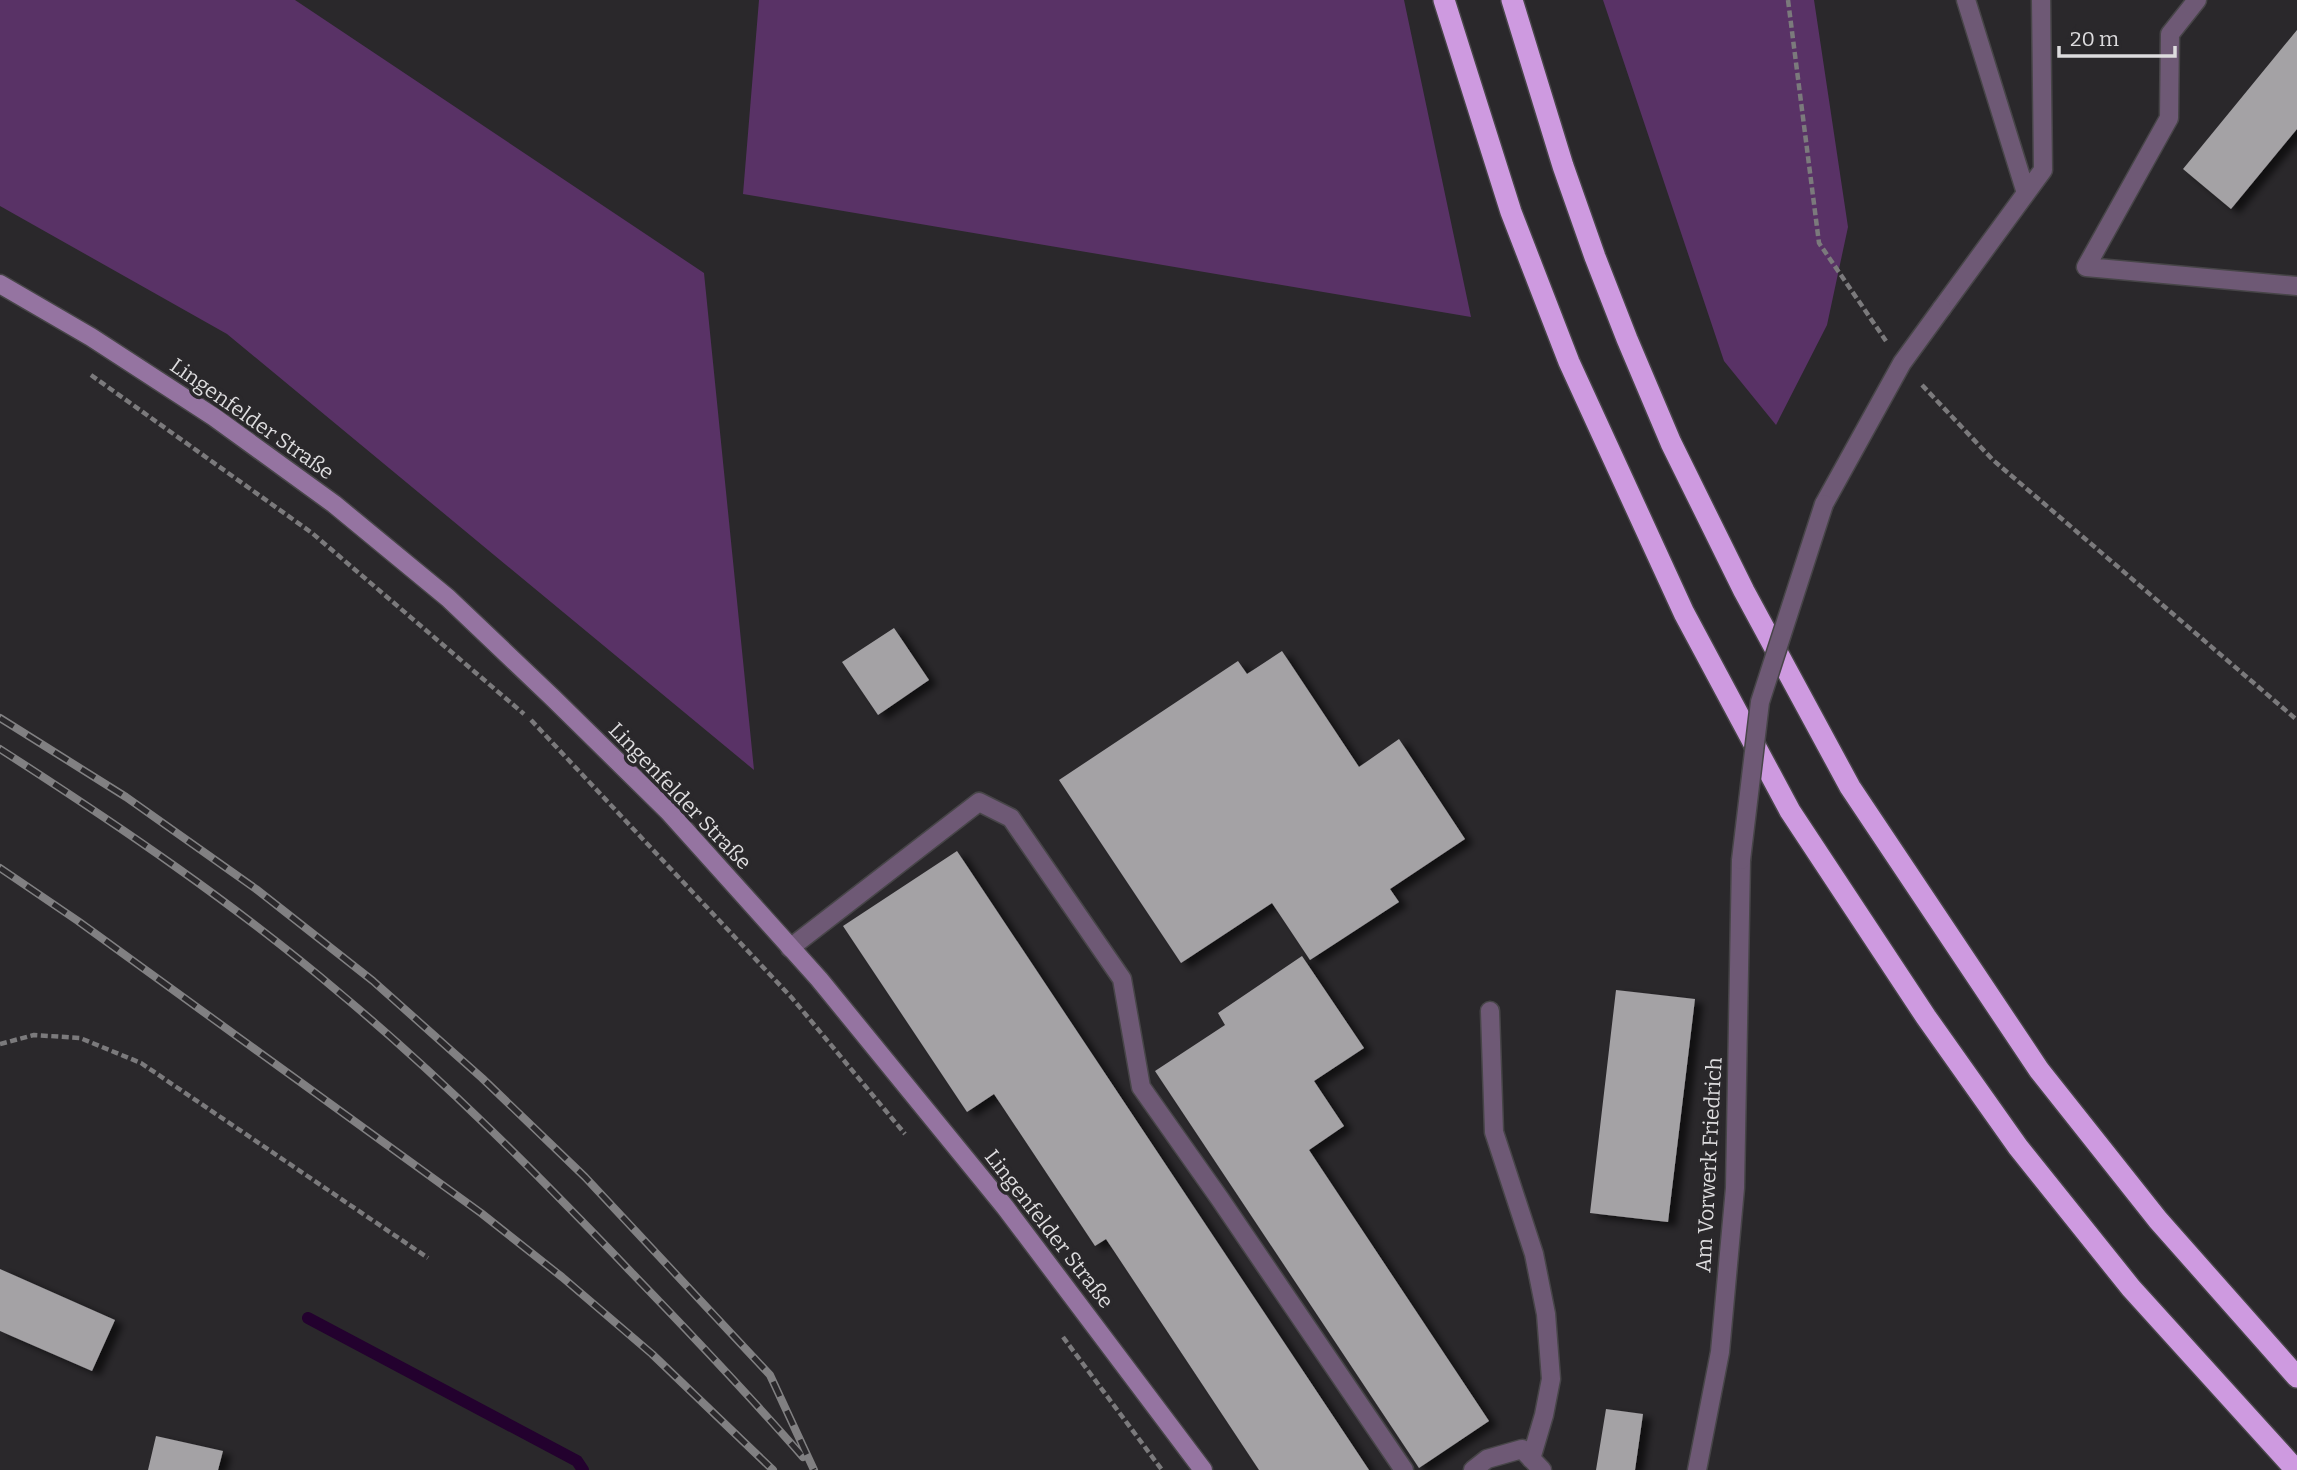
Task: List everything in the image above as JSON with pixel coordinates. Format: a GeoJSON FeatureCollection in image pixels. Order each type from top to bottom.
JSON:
{"type":"FeatureCollection","features":[{"type":"Feature","properties":{"kind":"highway"},"geometry":{"type":"LineString","coordinates":[[1444,0],[1511,212],[1569,362],[1684,613],[1790,811],[1926,1017],[2018,1146],[2131,1288],[2296,1470]]}},
{"type":"Feature","properties":{"kind":"highway"},"geometry":{"type":"LineString","coordinates":[[1513,0],[1563,166],[1626,339],[1671,443],[1744,591],[1850,787],[2039,1070],[2158,1220],[2297,1377]]}},
{"type":"Feature","properties":{"kind":"main road","name":"Lingenfelder Straße"},"geometry":{"type":"LineString","coordinates":[[0,284],[91,337],[214,417],[334,504],[448,598],[668,811],[819,979],[1005,1207],[1203,1470]]}},
{"type":"Feature","properties":{"kind":"street"},"geometry":{"type":"LineString","coordinates":[[1966,0],[2026,193]]}},
{"type":"Feature","properties":{"kind":"street","name":"Am Vorwerk Friedrich"},"geometry":{"type":"LineString","coordinates":[[1697,1470],[1720,1352],[1735,1188],[1741,860],[1760,702],[1824,504],[1902,363],[2043,170],[2041,0]]}},
{"type":"Feature","properties":{"kind":"street"},"geometry":{"type":"LineString","coordinates":[[2197,0],[2170,34],[2169,118],[2086,267],[2297,286]]}},
{"type":"Feature","properties":{"kind":"street"},"geometry":{"type":"LineString","coordinates":[[790,948],[979,802],[1011,818],[1122,979],[1141,1087],[1404,1470]]}},
{"type":"Feature","properties":{"kind":"street"},"geometry":{"type":"LineString","coordinates":[[1490,1011],[1494,1132],[1534,1254],[1546,1314],[1551,1379],[1537,1465]]}},
{"type":"Feature","properties":{"kind":"street"},"geometry":{"type":"LineString","coordinates":[[1474,1470],[1487,1459],[1522,1449],[1537,1465]]}},
{"type":"Feature","properties":{"kind":"path"},"geometry":{"type":"LineString","coordinates":[[1788,0],[1819,243],[1902,363],[1993,460],[2297,720]]}},
{"type":"Feature","properties":{"kind":"path"},"geometry":{"type":"LineString","coordinates":[[91,375],[312,533],[527,717],[792,998],[912,1143]]}},
{"type":"Feature","properties":{"kind":"path"},"geometry":{"type":"LineString","coordinates":[[0,1044],[34,1035],[80,1038],[141,1063],[428,1258]]}},
{"type":"Feature","properties":{"kind":"path"},"geometry":{"type":"LineString","coordinates":[[1055,1326],[1162,1470]]}},
{"type":"Feature","properties":{"kind":"shaded area"},"geometry":{"type":"Polygon","coordinates":[[[0,0],[295,0],[704,273],[754,770],[227,334],[0,206],[0,0]]]}},
{"type":"Feature","properties":{"kind":"shaded area"},"geometry":{"type":"Polygon","coordinates":[[[759,0],[1404,0],[1471,317],[743,194],[759,0]]]}},
{"type":"Feature","properties":{"kind":"shaded area"},"geometry":{"type":"Polygon","coordinates":[[[1603,0],[1814,0],[1848,227],[1827,325],[1776,425],[1724,361],[1603,0]]]}},
{"type":"Feature","properties":{"kind":"building"},"geometry":{"type":"Polygon","coordinates":[[[2297,30],[2297,129],[2231,209],[2183,169],[2297,30]]]}},
{"type":"Feature","properties":{"kind":"building"},"geometry":{"type":"Polygon","coordinates":[[[894,628],[929,680],[878,715],[842,662],[894,628]]]}},
{"type":"Feature","properties":{"kind":"building"},"geometry":{"type":"Polygon","coordinates":[[[1282,651],[1359,767],[1399,739],[1465,839],[1390,889],[1399,902],[1310,960],[1272,903],[1181,963],[1059,780],[1238,661],[1247,674],[1282,651]]]}},
{"type":"Feature","properties":{"kind":"building"},"geometry":{"type":"Polygon","coordinates":[[[957,851],[1369,1470],[1259,1470],[1106,1239],[1095,1246],[994,1094],[967,1112],[843,926],[957,851]]]}},
{"type":"Feature","properties":{"kind":"building"},"geometry":{"type":"Polygon","coordinates":[[[1302,956],[1364,1048],[1314,1081],[1344,1126],[1309,1150],[1489,1421],[1419,1468],[1155,1071],[1225,1025],[1218,1013],[1302,956]]]}},
{"type":"Feature","properties":{"kind":"building"},"geometry":{"type":"Polygon","coordinates":[[[1616,990],[1695,999],[1668,1222],[1590,1213],[1616,990]]]}},
{"type":"Feature","properties":{"kind":"building"},"geometry":{"type":"Polygon","coordinates":[[[0,1269],[115,1320],[92,1371],[0,1331],[0,1269]]]}},
{"type":"Feature","properties":{"kind":"building"},"geometry":{"type":"Polygon","coordinates":[[[1606,1409],[1643,1414],[1635,1470],[1596,1470],[1606,1409]]]}},
{"type":"Feature","properties":{"kind":"building"},"geometry":{"type":"Polygon","coordinates":[[[156,1436],[223,1451],[218,1470],[148,1470],[156,1436]]]}},
{"type":"Feature","properties":{"kind":"waterway"},"geometry":{"type":"LineString","coordinates":[[308,1318],[577,1461],[583,1470]]}},
{"type":"Feature","properties":{"kind":"railway"},"geometry":{"type":"LineString","coordinates":[[0,718],[126,797],[256,889],[373,981],[482,1078],[585,1177],[770,1375],[814,1470]]}},
{"type":"Feature","properties":{"kind":"railway"},"geometry":{"type":"LineString","coordinates":[[0,749],[132,836],[218,897],[380,1027],[454,1094],[561,1199],[803,1457]]}},
{"type":"Feature","properties":{"kind":"railway"},"geometry":{"type":"LineString","coordinates":[[0,868],[78,921],[481,1213],[562,1277],[652,1354],[773,1470]]}}]}
